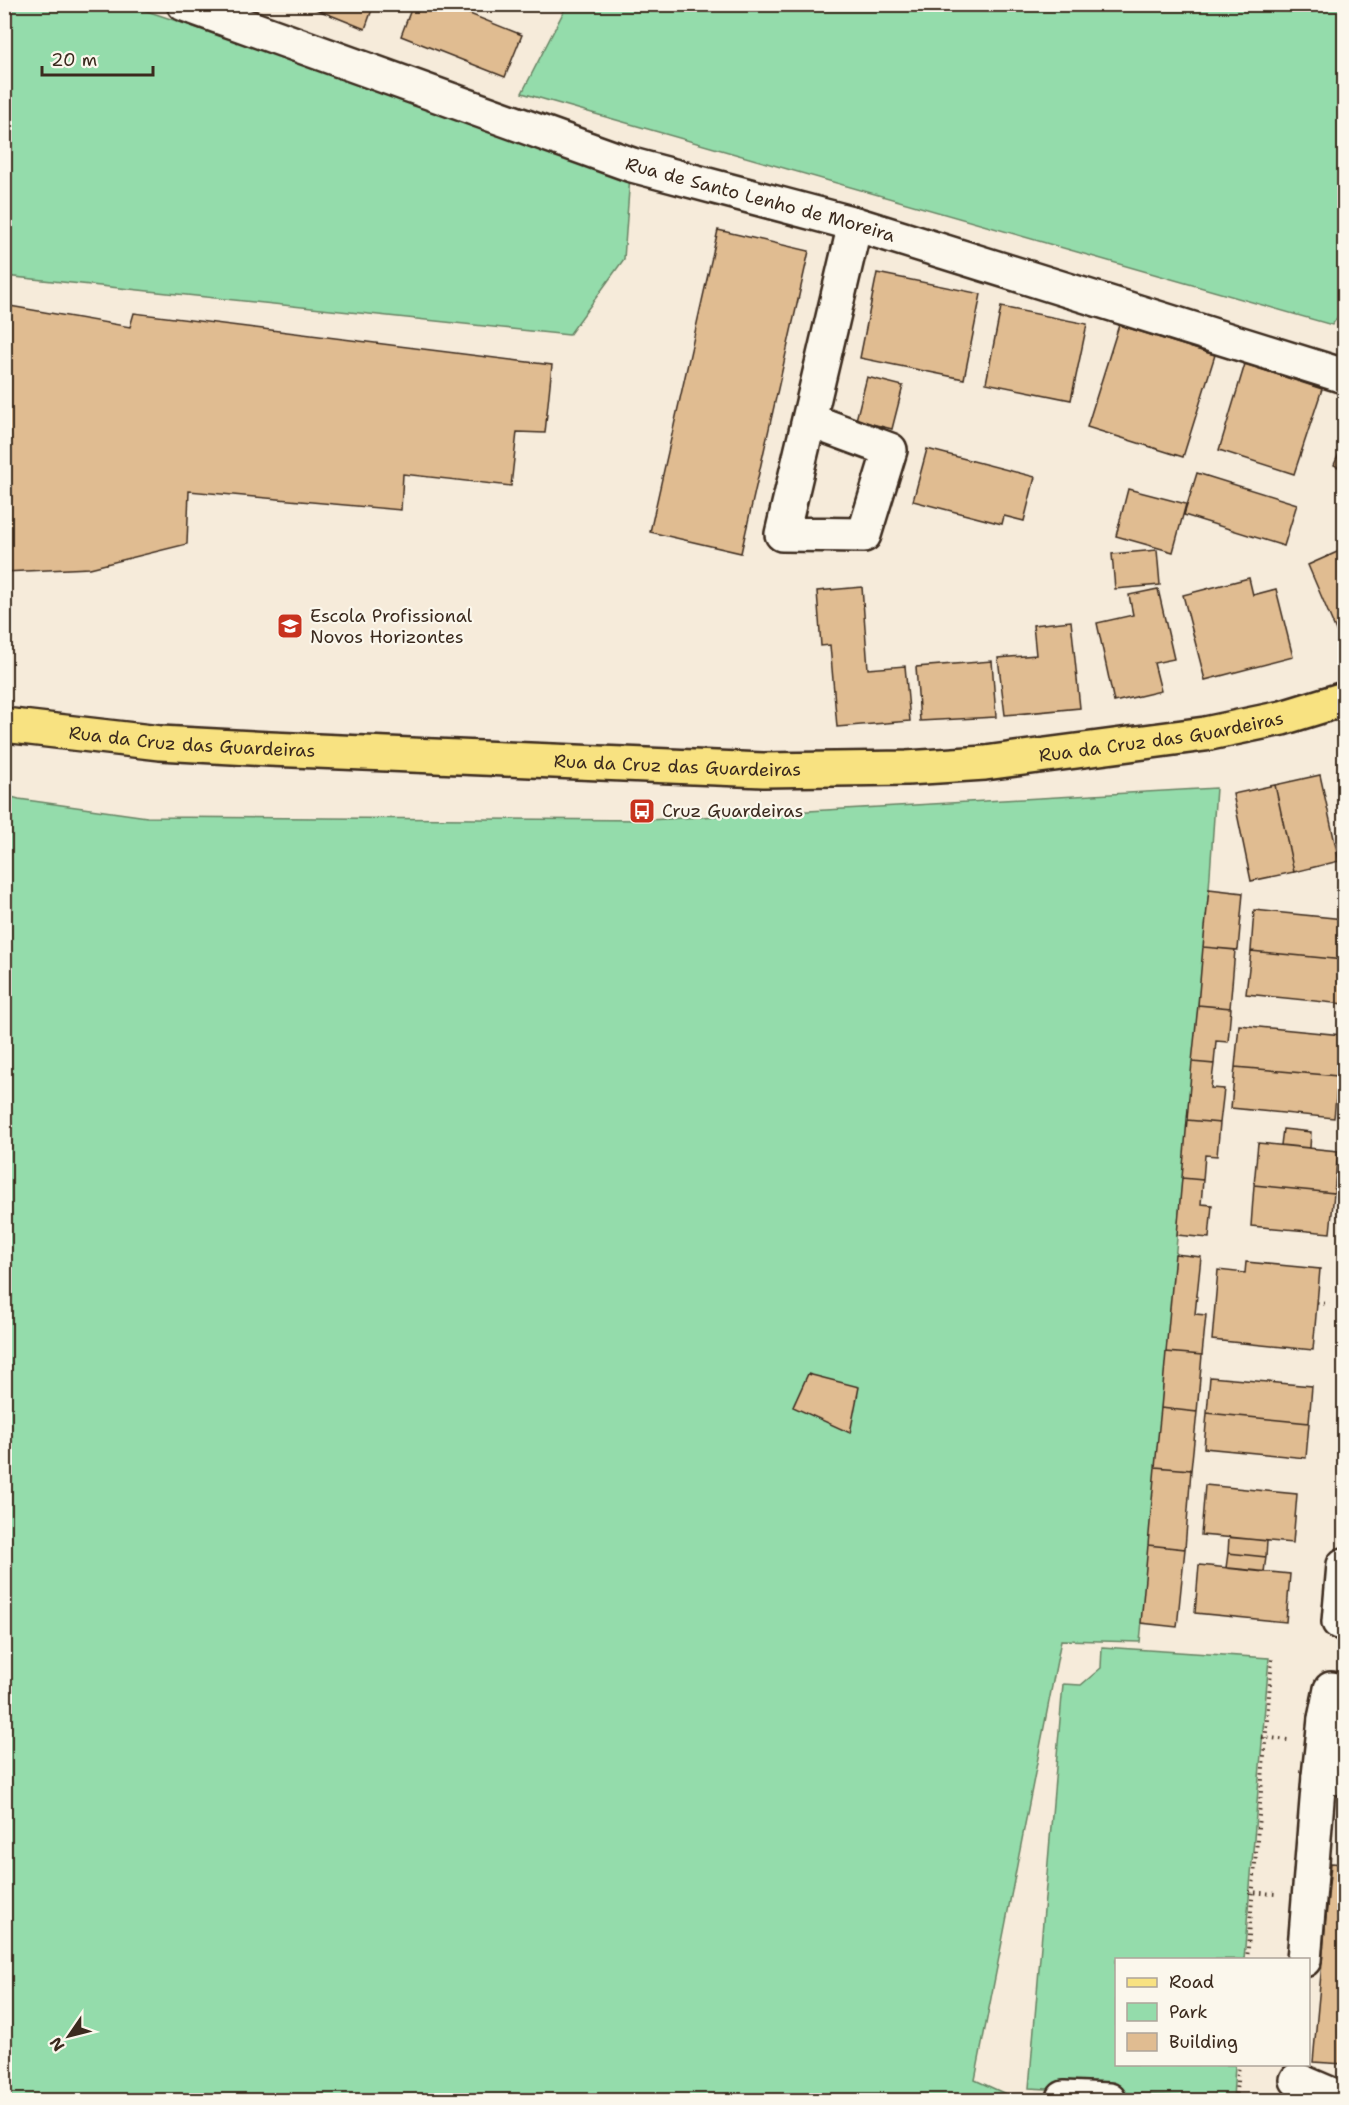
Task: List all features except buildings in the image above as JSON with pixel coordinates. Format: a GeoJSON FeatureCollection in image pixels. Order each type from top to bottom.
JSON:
{"type":"FeatureCollection","features":[{"type":"Feature","properties":{"kind":"main road","name":"Rua da Cruz das Guardeiras"},"geometry":{"type":"LineString","coordinates":[[4,725],[160,742],[260,749],[763,770],[834,770],[985,763],[1205,734],[1282,718],[1344,699]]}},
{"type":"Feature","properties":{"kind":"street","name":"Rua de Santo Lenho de Moreira"},"geometry":{"type":"LineString","coordinates":[[184,4],[632,165],[855,224],[1344,376]]}},
{"type":"Feature","properties":{"kind":"street"},"geometry":{"type":"LineString","coordinates":[[809,420],[855,224]]}},
{"type":"Feature","properties":{"kind":"street"},"geometry":{"type":"LineString","coordinates":[[1344,1565],[1339,1622],[1344,1623]]}},
{"type":"Feature","properties":{"kind":"street"},"geometry":{"type":"LineString","coordinates":[[1304,1958],[1332,1777],[1333,1710]]}},
{"type":"Feature","properties":{"kind":"street"},"geometry":{"type":"LineString","coordinates":[[1297,2082],[1344,2100]]}},
{"type":"Feature","properties":{"kind":"street"},"geometry":{"type":"LineString","coordinates":[[1064,2098],[1109,2100]]}},
{"type":"Feature","properties":{"kind":"path"},"geometry":{"type":"LineString","coordinates":[[1317,1303],[1329,1304]]}},
{"type":"Feature","properties":{"kind":"path"},"geometry":{"type":"LineString","coordinates":[[1247,1958],[1272,1659]]}},
{"type":"Feature","properties":{"kind":"path"},"geometry":{"type":"LineString","coordinates":[[1264,1737],[1288,1740]]}},
{"type":"Feature","properties":{"kind":"path"},"geometry":{"type":"LineString","coordinates":[[1251,1892],[1274,1894]]}},
{"type":"Feature","properties":{"kind":"path"},"geometry":{"type":"LineString","coordinates":[[1235,2100],[1239,2066]]}},
{"type":"Feature","properties":{"kind":"green space"},"geometry":{"type":"Polygon","coordinates":[[[5,5],[129,5],[630,176],[624,259],[569,335],[5,276],[5,5]]]}},
{"type":"Feature","properties":{"kind":"green space"},"geometry":{"type":"Polygon","coordinates":[[[567,5],[1344,5],[1344,308],[1332,325],[522,93],[567,5]]]}},
{"type":"Feature","properties":{"kind":"green space"},"geometry":{"type":"Polygon","coordinates":[[[1216,788],[1209,889],[1140,1642],[1061,1640],[975,2080],[1019,2100],[5,2100],[4,795],[147,817],[648,820],[1216,788]]]}},
{"type":"Feature","properties":{"kind":"green space"},"geometry":{"type":"Polygon","coordinates":[[[1102,1647],[1269,1658],[1244,1958],[1115,1958],[1115,2066],[1235,2066],[1233,2099],[1029,2088],[1063,1684],[1081,1685],[1101,1668],[1102,1647]]]}},
{"type":"Feature","properties":{"kind":"place","name":"Escola Profissional Novos Horizontes"},"geometry":{"type":"Point","coordinates":[290,626]}},
{"type":"Feature","properties":{"kind":"place","name":"Cruz Guardeiras"},"geometry":{"type":"Point","coordinates":[642,811]}}]}
